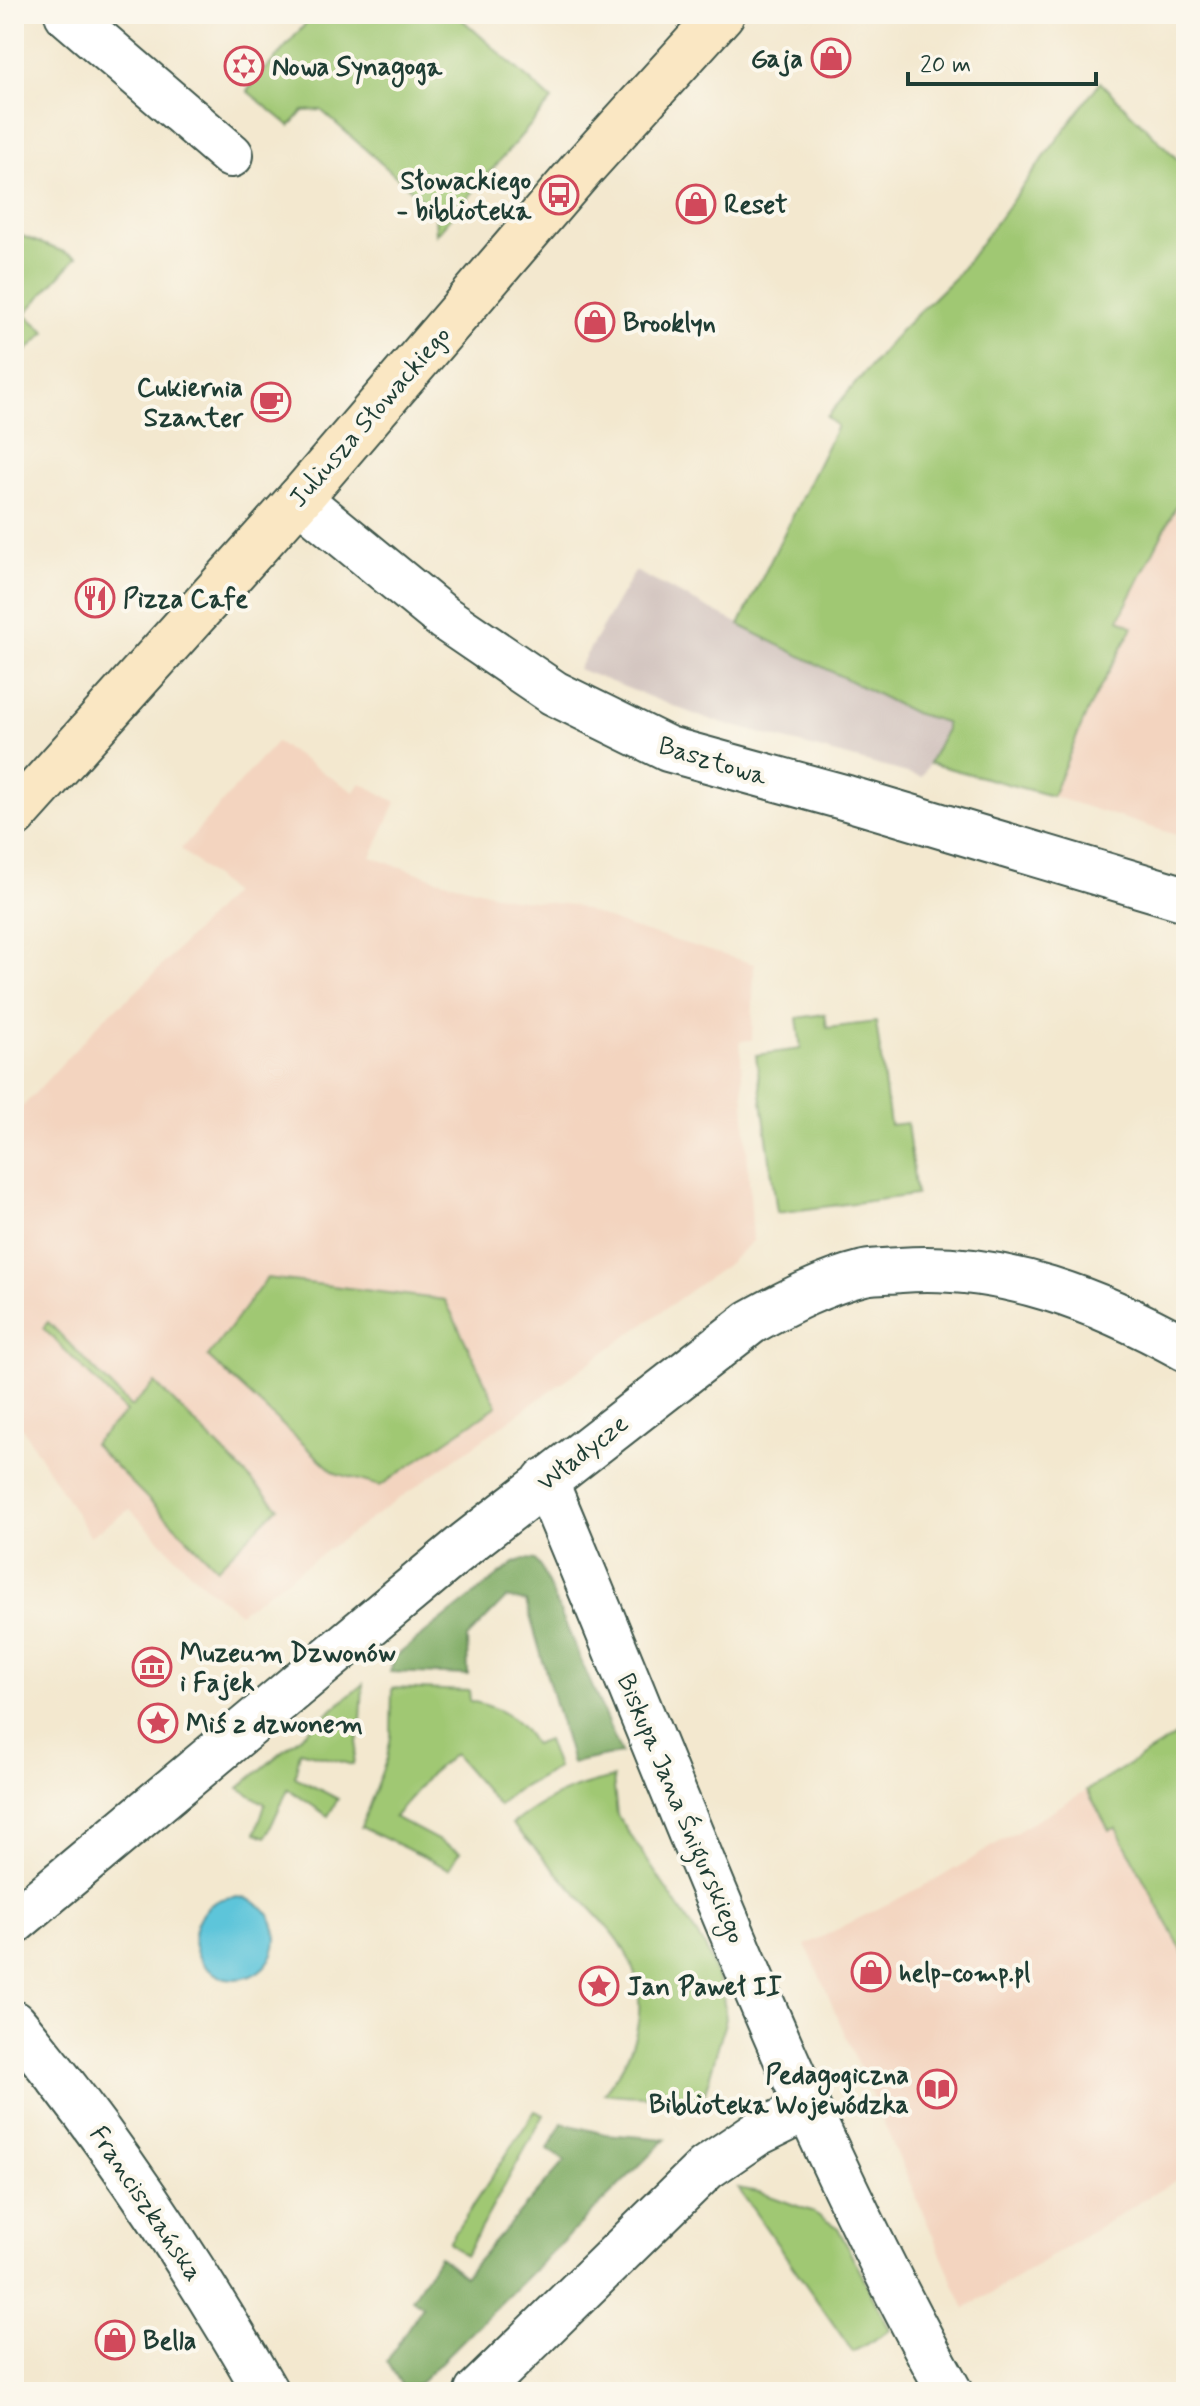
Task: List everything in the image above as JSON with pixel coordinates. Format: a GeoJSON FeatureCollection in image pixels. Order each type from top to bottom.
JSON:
{"type":"FeatureCollection","features":[{"type":"Feature","properties":{"kind":"street"},"geometry":{"type":"LineString","coordinates":[[67,14],[231,155]]}},
{"type":"Feature","properties":{"kind":"street","name":"Juliusza Słowackiego"},"geometry":{"type":"LineString","coordinates":[[14,816],[299,499],[580,171],[722,14]]}},
{"type":"Feature","properties":{"kind":"street","name":"Basztowa"},"geometry":{"type":"LineString","coordinates":[[299,499],[444,618],[554,693],[668,749],[847,798],[1186,899]]}},
{"type":"Feature","properties":{"kind":"street","name":"Władycze"},"geometry":{"type":"LineString","coordinates":[[14,1922],[69,1890],[467,1543],[552,1474],[751,1322],[818,1289],[865,1273],[929,1268],[1010,1278],[1085,1300],[1186,1349]]}},
{"type":"Feature","properties":{"kind":"street","name":"Biskupa Jana Śnigurskiego"},"geometry":{"type":"LineString","coordinates":[[552,1474],[807,2109],[869,2240],[950,2392]]}},
{"type":"Feature","properties":{"kind":"street","name":"Franciszkańska"},"geometry":{"type":"LineString","coordinates":[[14,2023],[80,2104],[129,2173],[224,2319],[266,2392]]}},
{"type":"Feature","properties":{"kind":"street"},"geometry":{"type":"LineString","coordinates":[[477,2392],[706,2168],[756,2134],[807,2109]]}},
{"type":"Feature","properties":{"kind":"shaded area"},"geometry":{"type":"Polygon","coordinates":[[[1186,487],[1186,838],[1052,796],[1088,710],[1133,628],[1119,619],[1186,487]]]}},
{"type":"Feature","properties":{"kind":"shaded area"},"geometry":{"type":"Polygon","coordinates":[[[635,571],[914,713],[945,722],[947,729],[922,777],[704,718],[578,669],[635,571]]]}},
{"type":"Feature","properties":{"kind":"shaded area"},"geometry":{"type":"Polygon","coordinates":[[[276,742],[354,792],[361,783],[396,802],[371,857],[437,879],[514,899],[572,905],[629,927],[754,964],[752,1040],[740,1041],[753,1241],[725,1266],[239,1613],[198,1580],[130,1509],[90,1536],[14,1415],[14,1204],[20,1199],[14,1194],[14,1116],[103,1019],[137,991],[232,893],[181,849],[276,742]]]}},
{"type":"Feature","properties":{"kind":"shaded area"},"geometry":{"type":"Polygon","coordinates":[[[1087,1790],[1108,1830],[1115,1827],[1186,1958],[1186,2174],[965,2309],[806,1945],[941,1877],[1087,1790]]]}},
{"type":"Feature","properties":{"kind":"green space"},"geometry":{"type":"Polygon","coordinates":[[[314,14],[456,14],[552,100],[436,235],[435,211],[321,110],[303,111],[290,126],[247,91],[314,14]]]}},
{"type":"Feature","properties":{"kind":"green space"},"geometry":{"type":"Polygon","coordinates":[[[1100,82],[1186,168],[1186,487],[1119,619],[1133,627],[1088,710],[1052,796],[929,763],[946,729],[945,722],[914,713],[739,625],[837,426],[827,417],[900,331],[957,275],[1100,82]]]}},
{"type":"Feature","properties":{"kind":"green space"},"geometry":{"type":"Polygon","coordinates":[[[14,233],[77,257],[25,314],[46,332],[14,363],[14,233]]]}},
{"type":"Feature","properties":{"kind":"green space"},"geometry":{"type":"Polygon","coordinates":[[[825,1014],[827,1028],[876,1022],[890,1125],[907,1123],[916,1195],[777,1213],[756,1055],[801,1049],[797,1018],[825,1014]]]}},
{"type":"Feature","properties":{"kind":"green space"},"geometry":{"type":"Polygon","coordinates":[[[267,1278],[445,1300],[497,1406],[380,1486],[335,1473],[208,1357],[267,1278]]]}},
{"type":"Feature","properties":{"kind":"green space"},"geometry":{"type":"Polygon","coordinates":[[[48,1322],[131,1407],[155,1383],[278,1507],[217,1568],[93,1444],[126,1412],[43,1328],[48,1322]]]}},
{"type":"Feature","properties":{"kind":"green space"},"geometry":{"type":"Polygon","coordinates":[[[524,1559],[535,1560],[542,1570],[621,1753],[572,1763],[526,1602],[506,1598],[467,1638],[468,1675],[390,1672],[395,1657],[514,1563],[524,1559]]]}},
{"type":"Feature","properties":{"kind":"green space"},"geometry":{"type":"Polygon","coordinates":[[[363,1684],[361,1721],[353,1765],[300,1751],[295,1777],[338,1799],[328,1816],[288,1789],[266,1837],[256,1833],[265,1804],[239,1788],[363,1684]]]}},
{"type":"Feature","properties":{"kind":"green space"},"geometry":{"type":"Polygon","coordinates":[[[392,1688],[469,1691],[470,1701],[507,1715],[522,1728],[534,1745],[547,1740],[557,1768],[510,1794],[499,1806],[454,1754],[430,1774],[394,1817],[460,1852],[449,1869],[361,1827],[387,1758],[391,1736],[392,1688]]]}},
{"type":"Feature","properties":{"kind":"green space"},"geometry":{"type":"Polygon","coordinates":[[[1186,1730],[1186,1958],[1116,1828],[1109,1830],[1087,1790],[1186,1730]]]}},
{"type":"Feature","properties":{"kind":"green space"},"geometry":{"type":"Polygon","coordinates":[[[613,1778],[617,1815],[705,1947],[722,1988],[726,2019],[701,2106],[677,2098],[604,2093],[627,2057],[638,2019],[639,2000],[630,1961],[611,1930],[512,1824],[560,1795],[613,1778]]]}},
{"type":"Feature","properties":{"kind":"green space"},"geometry":{"type":"Polygon","coordinates":[[[535,2111],[544,2115],[465,2256],[449,2242],[535,2111]]]}},
{"type":"Feature","properties":{"kind":"green space"},"geometry":{"type":"Polygon","coordinates":[[[562,2123],[605,2134],[666,2139],[419,2384],[402,2386],[387,2361],[422,2306],[412,2299],[439,2256],[464,2276],[565,2161],[548,2149],[562,2123]]]}},
{"type":"Feature","properties":{"kind":"green space"},"geometry":{"type":"Polygon","coordinates":[[[738,2188],[759,2192],[811,2211],[838,2228],[890,2330],[853,2352],[738,2188]]]}},
{"type":"Feature","properties":{"kind":"water"},"geometry":{"type":"Polygon","coordinates":[[[235,1897],[251,1900],[264,1909],[273,1922],[276,1938],[273,1954],[264,1967],[251,1976],[235,1979],[219,1976],[206,1967],[197,1954],[194,1938],[197,1922],[206,1909],[219,1900],[235,1897]]]}},
{"type":"Feature","properties":{"kind":"place","name":"Gaja"},"geometry":{"type":"Point","coordinates":[831,58]}},
{"type":"Feature","properties":{"kind":"place","name":"Nowa Synagoga"},"geometry":{"type":"Point","coordinates":[244,66]}},
{"type":"Feature","properties":{"kind":"place","name":"Słowackiego - biblioteka"},"geometry":{"type":"Point","coordinates":[559,195]}},
{"type":"Feature","properties":{"kind":"place","name":"Reset"},"geometry":{"type":"Point","coordinates":[696,204]}},
{"type":"Feature","properties":{"kind":"place","name":"Brooklyn"},"geometry":{"type":"Point","coordinates":[595,322]}},
{"type":"Feature","properties":{"kind":"place","name":"Cukiernia Szanter"},"geometry":{"type":"Point","coordinates":[271,402]}},
{"type":"Feature","properties":{"kind":"place","name":"Pizza Cafe"},"geometry":{"type":"Point","coordinates":[95,598]}},
{"type":"Feature","properties":{"kind":"place","name":"Muzeum Dzwonów i Fajek"},"geometry":{"type":"Point","coordinates":[152,1667]}},
{"type":"Feature","properties":{"kind":"place","name":"Miś z dzwonem"},"geometry":{"type":"Point","coordinates":[158,1723]}},
{"type":"Feature","properties":{"kind":"place","name":"help-comp.pl"},"geometry":{"type":"Point","coordinates":[871,1972]}},
{"type":"Feature","properties":{"kind":"place","name":"Jan Paweł II"},"geometry":{"type":"Point","coordinates":[599,1986]}},
{"type":"Feature","properties":{"kind":"place","name":"Pedagogiczna Biblioteka Wojewódzka"},"geometry":{"type":"Point","coordinates":[937,2089]}},
{"type":"Feature","properties":{"kind":"place","name":"Bella"},"geometry":{"type":"Point","coordinates":[115,2340]}}]}
